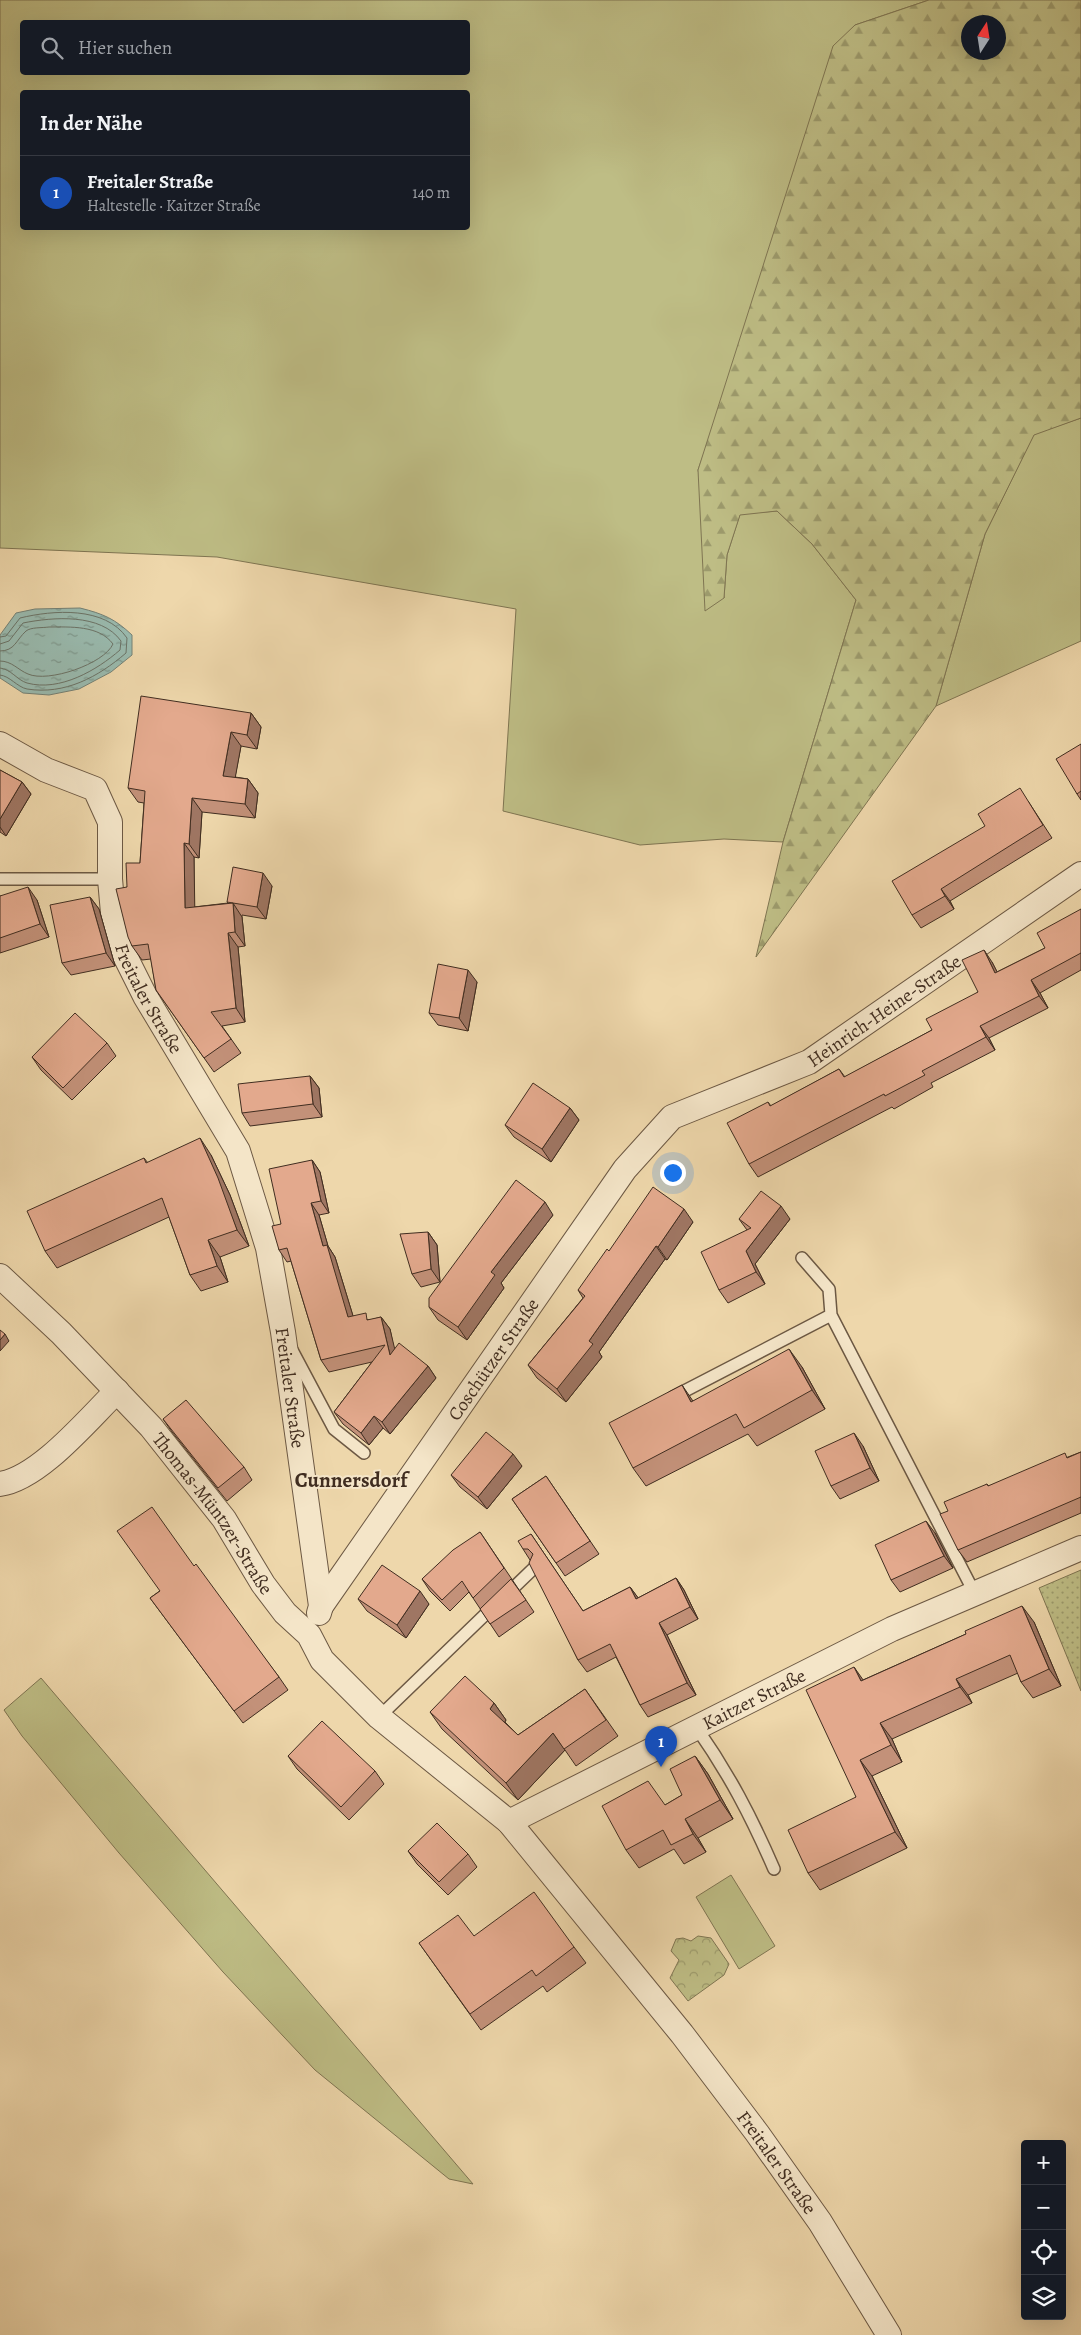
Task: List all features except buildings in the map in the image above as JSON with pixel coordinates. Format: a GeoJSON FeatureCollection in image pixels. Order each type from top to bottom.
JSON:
{"type":"FeatureCollection","features":[{"type":"Feature","properties":{"kind":"street","name":"Freitaler Straße"},"geometry":{"type":"LineString","coordinates":[[0,744],[46,770],[95,789],[110,822],[110,879],[113,913],[125,956],[145,996],[238,1151],[268,1248],[283,1332],[322,1606]]}},
{"type":"Feature","properties":{"kind":"street","name":"Heinrich-Heine-Straße"},"geometry":{"type":"LineString","coordinates":[[672,1117],[810,1062],[1081,874]]}},
{"type":"Feature","properties":{"kind":"street","name":"Coschützer Straße"},"geometry":{"type":"LineString","coordinates":[[322,1606],[625,1169],[672,1117]]}},
{"type":"Feature","properties":{"kind":"street","name":"Thomas-Müntzer-Straße"},"geometry":{"type":"LineString","coordinates":[[0,1276],[61,1333],[151,1427],[224,1519],[263,1584],[285,1614],[309,1635]]}},
{"type":"Feature","properties":{"kind":"street"},"geometry":{"type":"LineString","coordinates":[[0,1484],[12,1482],[39,1467],[117,1391]]}},
{"type":"Feature","properties":{"kind":"street","name":"Kaitzer Straße"},"geometry":{"type":"LineString","coordinates":[[509,1822],[892,1629],[1081,1548]]}},
{"type":"Feature","properties":{"kind":"street"},"geometry":{"type":"LineString","coordinates":[[309,1635],[322,1606]]}},
{"type":"Feature","properties":{"kind":"street","name":"Freitaler Straße"},"geometry":{"type":"LineString","coordinates":[[309,1635],[322,1660],[380,1717],[509,1822],[682,2034],[757,2133],[820,2222],[889,2335]]}},
{"type":"Feature","properties":{"kind":"lane"},"geometry":{"type":"LineString","coordinates":[[0,879],[110,879]]}},
{"type":"Feature","properties":{"kind":"lane"},"geometry":{"type":"LineString","coordinates":[[802,1258],[829,1289],[831,1314],[975,1594]]}},
{"type":"Feature","properties":{"kind":"lane"},"geometry":{"type":"LineString","coordinates":[[664,1401],[831,1314]]}},
{"type":"Feature","properties":{"kind":"lane"},"geometry":{"type":"LineString","coordinates":[[283,1332],[334,1429],[364,1453]]}},
{"type":"Feature","properties":{"kind":"lane"},"geometry":{"type":"LineString","coordinates":[[380,1717],[534,1568]]}},
{"type":"Feature","properties":{"kind":"lane"},"geometry":{"type":"LineString","coordinates":[[696,1727],[725,1768],[752,1818],[774,1869]]}},
{"type":"Feature","properties":{"kind":"green space"},"geometry":{"type":"Polygon","coordinates":[[[0,0],[929,0],[855,25],[698,470],[724,598],[727,555],[740,514],[777,511],[812,544],[856,600],[783,842],[724,839],[640,845],[503,811],[516,609],[217,557],[0,548],[0,0]]]}},
{"type":"Feature","properties":{"kind":"green space"},"geometry":{"type":"Polygon","coordinates":[[[929,0],[1081,0],[1081,418],[1034,435],[985,534],[936,706],[756,957],[783,842],[856,600],[812,544],[777,511],[740,515],[727,555],[724,598],[705,611],[698,470],[833,46],[855,25],[929,0]]]}},
{"type":"Feature","properties":{"kind":"green space"},"geometry":{"type":"Polygon","coordinates":[[[1081,418],[1081,641],[936,706],[985,534],[1034,434],[1081,418]]]}},
{"type":"Feature","properties":{"kind":"green space"},"geometry":{"type":"Polygon","coordinates":[[[1081,1570],[1081,1691],[1039,1588],[1081,1570]]]}},
{"type":"Feature","properties":{"kind":"green space"},"geometry":{"type":"Polygon","coordinates":[[[41,1678],[473,2184],[449,2179],[315,2070],[223,1972],[119,1853],[22,1736],[4,1710],[41,1678]]]}},
{"type":"Feature","properties":{"kind":"green space"},"geometry":{"type":"Polygon","coordinates":[[[731,1875],[775,1946],[739,1969],[696,1897],[731,1875]]]}},
{"type":"Feature","properties":{"kind":"green space"},"geometry":{"type":"Polygon","coordinates":[[[698,1936],[711,1938],[729,1964],[724,1975],[688,2001],[670,1978],[679,1960],[671,1951],[676,1939],[683,1938],[691,1941],[698,1936]]]}},
{"type":"Feature","properties":{"kind":"water"},"geometry":{"type":"Polygon","coordinates":[[[80,608],[109,618],[132,635],[132,655],[111,672],[79,689],[49,695],[23,693],[0,678],[0,635],[16,613],[35,609],[80,608]]]}},
{"type":"Feature","properties":{"kind":"place","name":"Freitaler Straße"},"geometry":{"type":"Point","coordinates":[661,1767]}},
{"type":"Feature","properties":{"kind":"district","name":"Cunnersdorf"},"geometry":{"type":"Point","coordinates":[351,1480]}}]}
